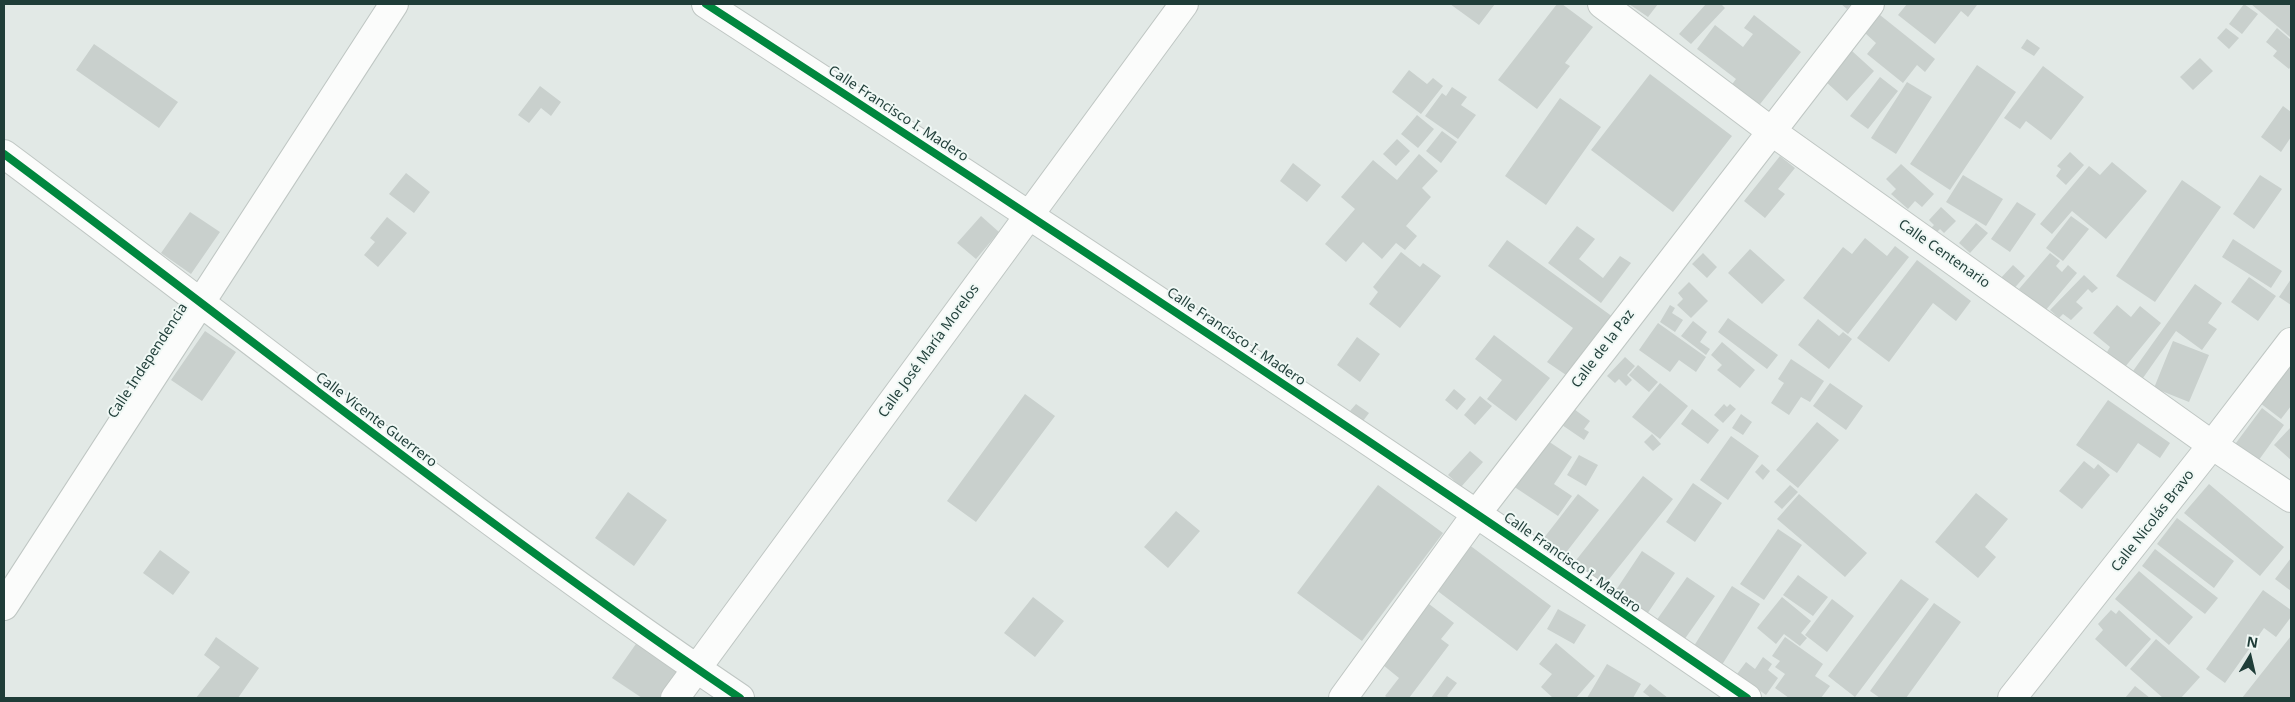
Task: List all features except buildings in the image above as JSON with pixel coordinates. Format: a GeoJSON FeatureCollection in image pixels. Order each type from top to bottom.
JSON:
{"type":"FeatureCollection","features":[{"type":"Feature","properties":{"kind":"street","name":"Calle Independencia"},"geometry":{"type":"LineString","coordinates":[[4,606],[394,4]]}},
{"type":"Feature","properties":{"kind":"street","name":"Calle Francisco I. Madero"},"geometry":{"type":"LineString","coordinates":[[706,4],[1029,214],[1477,513],[1747,698]]}},
{"type":"Feature","properties":{"kind":"street","name":"Calle José María Morelos"},"geometry":{"type":"LineString","coordinates":[[675,698],[1184,4]]}},
{"type":"Feature","properties":{"kind":"street","name":"Calle Centenario"},"geometry":{"type":"LineString","coordinates":[[1602,4],[1771,130],[2212,445],[2291,498]]}},
{"type":"Feature","properties":{"kind":"street","name":"Calle de la Paz"},"geometry":{"type":"LineString","coordinates":[[1343,698],[1477,513],[1870,4]]}},
{"type":"Feature","properties":{"kind":"street","name":"Calle Vicente Guerrero"},"geometry":{"type":"LineString","coordinates":[[4,154],[201,301],[391,448],[740,698]]}},
{"type":"Feature","properties":{"kind":"street","name":"Calle Nicolás Bravo"},"geometry":{"type":"LineString","coordinates":[[2012,698],[2291,342]]}},
{"type":"Feature","properties":{"kind":"cycle path"},"geometry":{"type":"LineString","coordinates":[[706,4],[1229,348],[1747,698]]}},
{"type":"Feature","properties":{"kind":"cycle path"},"geometry":{"type":"LineString","coordinates":[[4,154],[460,499],[740,698]]}}]}
